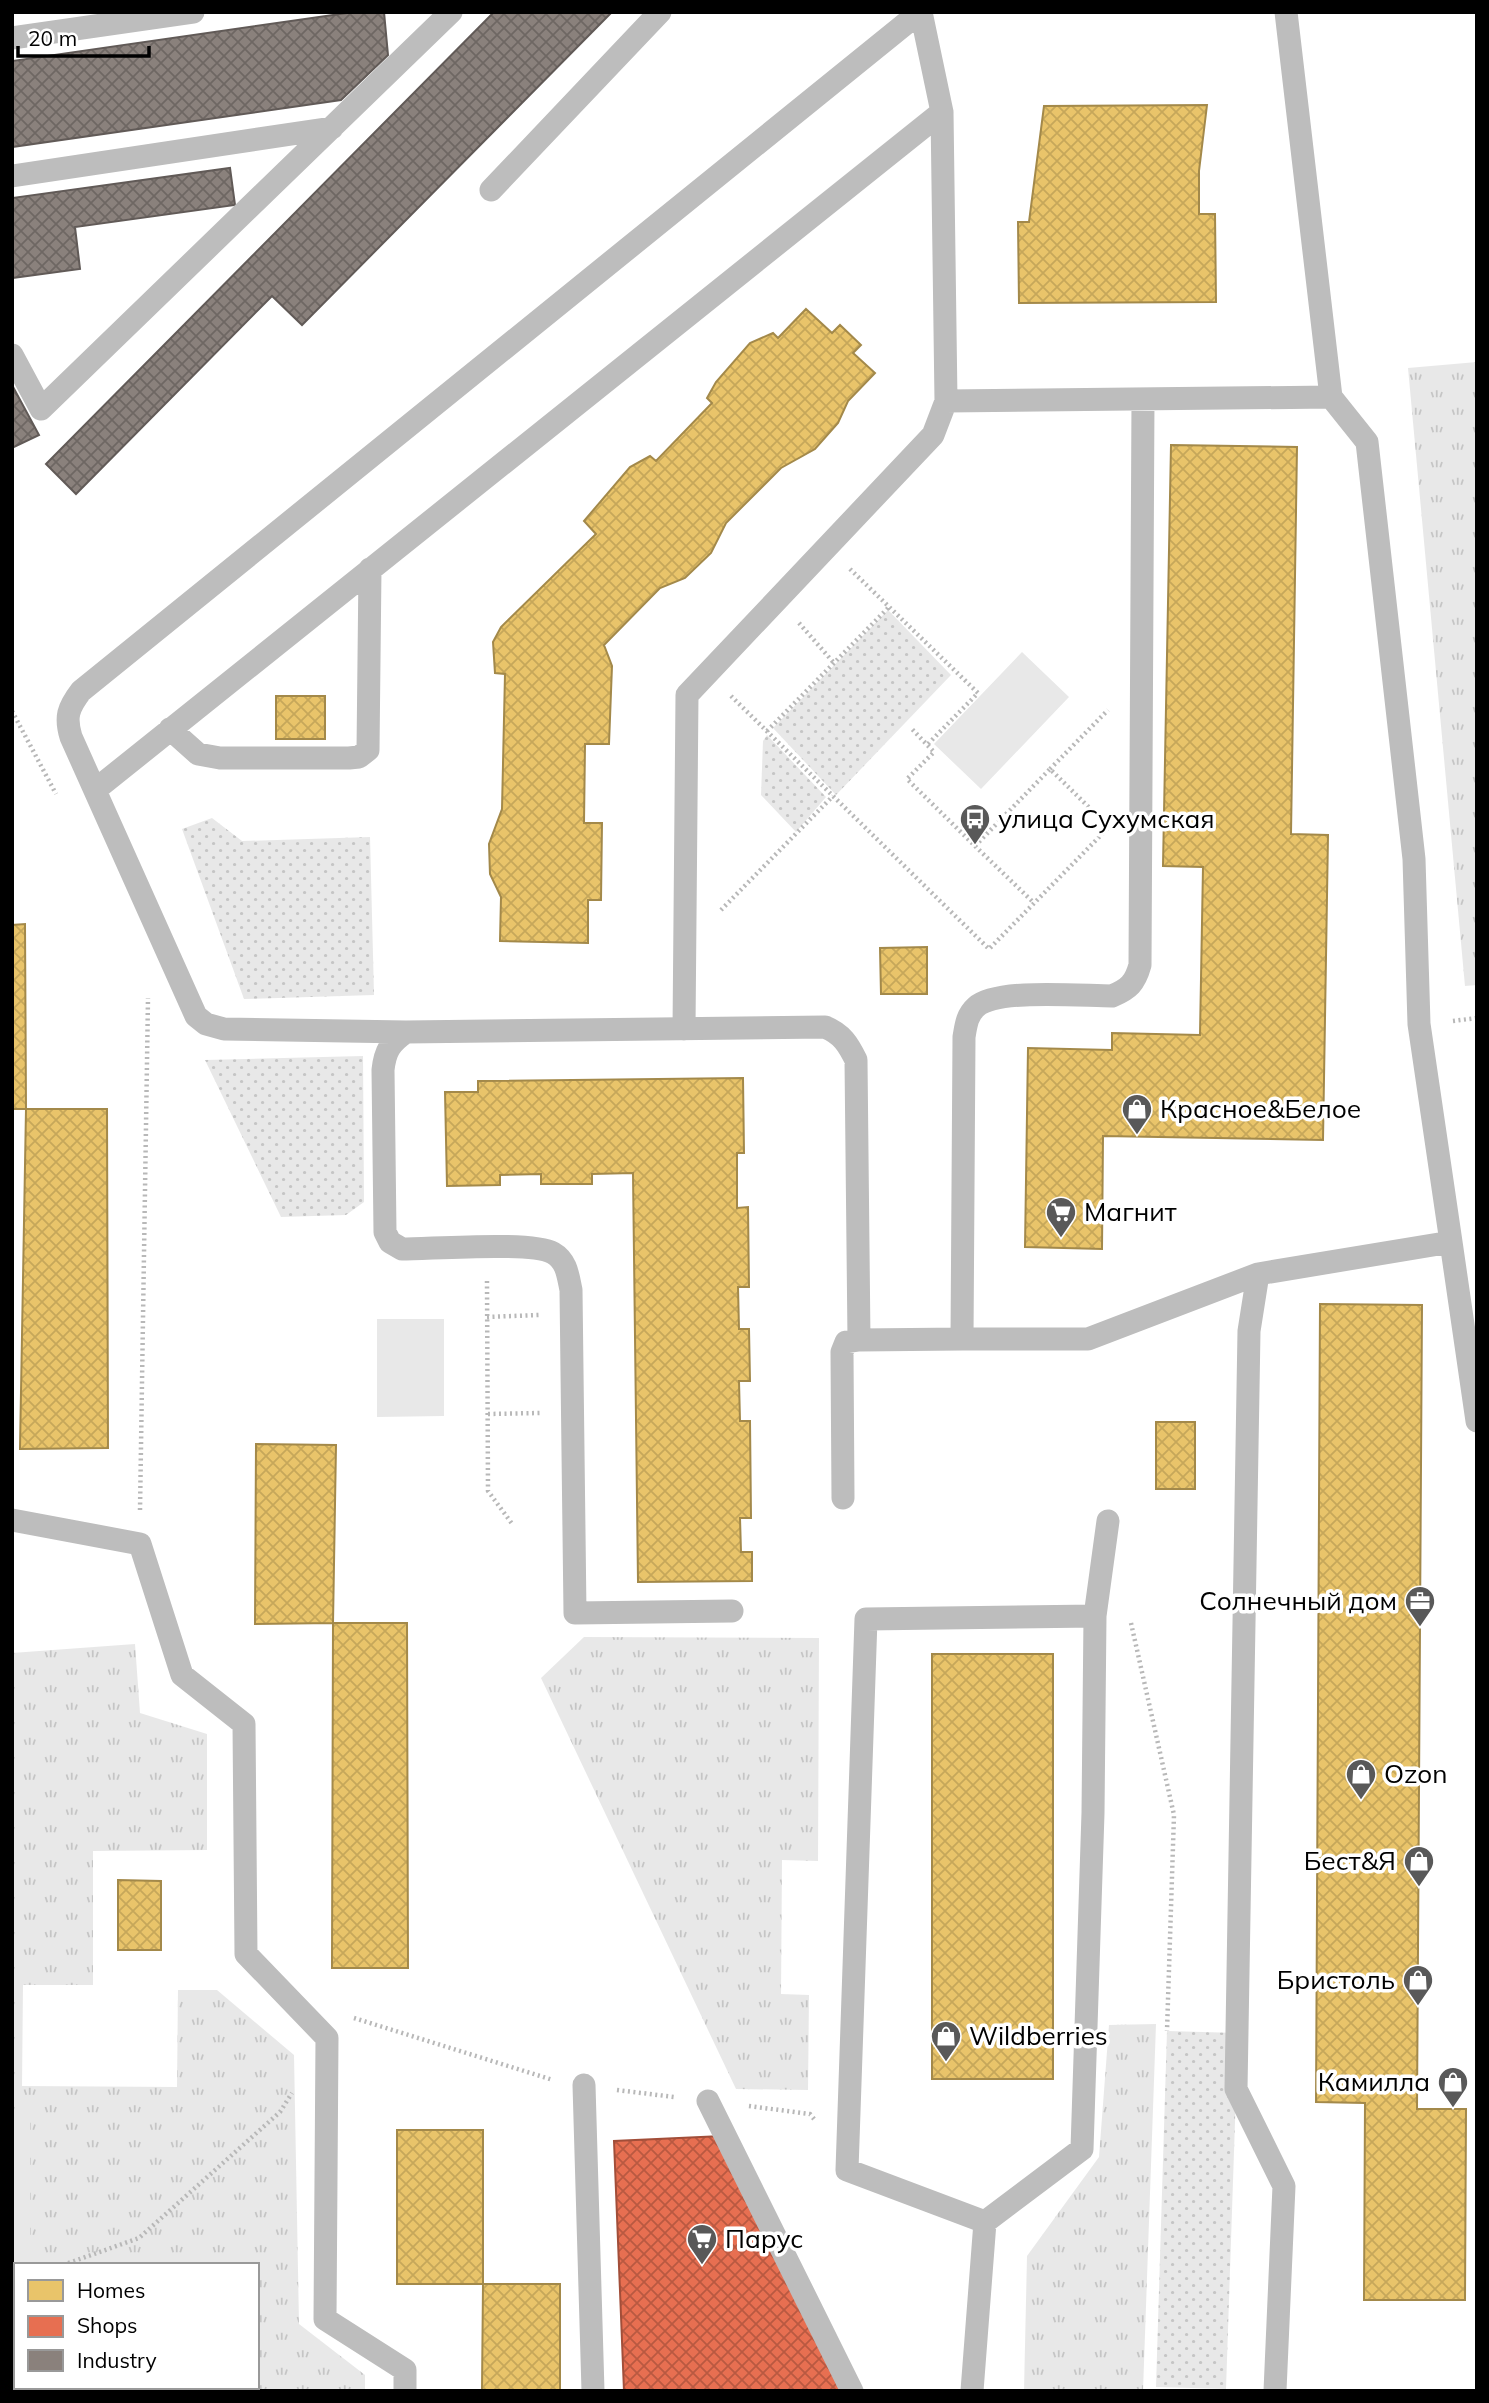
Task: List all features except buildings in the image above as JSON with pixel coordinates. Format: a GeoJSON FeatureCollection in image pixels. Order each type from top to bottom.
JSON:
{"type":"FeatureCollection","features":[{"type":"Feature","properties":{"kind":"lane"},"geometry":{"type":"LineString","coordinates":[[12,38],[193,12]]}},
{"type":"Feature","properties":{"kind":"lane"},"geometry":{"type":"LineString","coordinates":[[12,355],[41,409],[452,12]]}},
{"type":"Feature","properties":{"kind":"lane"},"geometry":{"type":"LineString","coordinates":[[491,190],[660,12]]}},
{"type":"Feature","properties":{"kind":"lane"},"geometry":{"type":"LineString","coordinates":[[684,1029],[687,944],[687,695],[933,435],[946,401],[942,112],[920,12],[81,691],[69,707],[67,721],[190,1006],[206,1024],[224,1030],[406,1032],[684,1029],[825,1027],[847,1042],[856,1060],[859,1340]]}},
{"type":"Feature","properties":{"kind":"lane"},"geometry":{"type":"LineString","coordinates":[[1286,12],[1331,397],[1367,442],[1414,859],[1419,1024],[1477,1421]]}},
{"type":"Feature","properties":{"kind":"lane"},"geometry":{"type":"LineString","coordinates":[[95,790],[942,112]]}},
{"type":"Feature","properties":{"kind":"lane"},"geometry":{"type":"LineString","coordinates":[[12,176],[332,128]]}},
{"type":"Feature","properties":{"kind":"lane"},"geometry":{"type":"LineString","coordinates":[[946,401],[1331,397]]}},
{"type":"Feature","properties":{"kind":"lane"},"geometry":{"type":"LineString","coordinates":[[962,1339],[964,1037],[967,1018],[977,1005],[998,997],[1112,996],[1128,989],[1135,981],[1140,965],[1143,399]]}},
{"type":"Feature","properties":{"kind":"lane"},"geometry":{"type":"LineString","coordinates":[[170,729],[198,754],[220,758],[348,758],[359,757],[368,750],[370,569]]}},
{"type":"Feature","properties":{"kind":"lane"},"geometry":{"type":"LineString","coordinates":[[406,1032],[393,1040],[385,1052],[383,1070],[385,1232],[390,1242],[402,1249],[529,1248],[552,1253],[567,1267],[571,1315],[575,1613],[732,1611]]}},
{"type":"Feature","properties":{"kind":"lane"},"geometry":{"type":"LineString","coordinates":[[844,1498],[842,1353],[846,1342],[1088,1339],[1258,1274],[1451,1242]]}},
{"type":"Feature","properties":{"kind":"lane"},"geometry":{"type":"LineString","coordinates":[[1258,1274],[1250,1331],[1236,2089],[1284,2186],[1275,2391]]}},
{"type":"Feature","properties":{"kind":"lane"},"geometry":{"type":"LineString","coordinates":[[12,1520],[140,1544],[182,1675],[244,1724],[246,1954],[327,2038],[325,2319],[405,2370],[405,2391]]}},
{"type":"Feature","properties":{"kind":"lane"},"geometry":{"type":"LineString","coordinates":[[972,2391],[985,2222],[1082,2149],[1093,1813],[1095,1616],[1108,1521]]}},
{"type":"Feature","properties":{"kind":"lane"},"geometry":{"type":"LineString","coordinates":[[985,2222],[846,2170],[866,1619],[1095,1616]]}},
{"type":"Feature","properties":{"kind":"lane"},"geometry":{"type":"LineString","coordinates":[[584,2085],[593,2391]]}},
{"type":"Feature","properties":{"kind":"lane"},"geometry":{"type":"LineString","coordinates":[[708,2101],[852,2391]]}},
{"type":"Feature","properties":{"kind":"path"},"geometry":{"type":"LineString","coordinates":[[827,545],[978,693],[927,745]]}},
{"type":"Feature","properties":{"kind":"path"},"geometry":{"type":"LineString","coordinates":[[777,599],[834,663]]}},
{"type":"Feature","properties":{"kind":"path"},"geometry":{"type":"LineString","coordinates":[[767,731],[889,607]]}},
{"type":"Feature","properties":{"kind":"path"},"geometry":{"type":"LineString","coordinates":[[708,673],[989,948],[1109,827],[1050,769]]}},
{"type":"Feature","properties":{"kind":"path"},"geometry":{"type":"LineString","coordinates":[[975,846],[1142,675]]}},
{"type":"Feature","properties":{"kind":"path"},"geometry":{"type":"LineString","coordinates":[[12,711],[59,801]]}},
{"type":"Feature","properties":{"kind":"path"},"geometry":{"type":"LineString","coordinates":[[911,728],[934,752],[907,779],[1034,903]]}},
{"type":"Feature","properties":{"kind":"path"},"geometry":{"type":"LineString","coordinates":[[687,944],[833,796]]}},
{"type":"Feature","properties":{"kind":"path"},"geometry":{"type":"LineString","coordinates":[[140,1544],[148,989]]}},
{"type":"Feature","properties":{"kind":"path"},"geometry":{"type":"LineString","coordinates":[[486,1248],[488,1491],[513,1525]]}},
{"type":"Feature","properties":{"kind":"path"},"geometry":{"type":"LineString","coordinates":[[487,1317],[571,1315]]}},
{"type":"Feature","properties":{"kind":"path"},"geometry":{"type":"LineString","coordinates":[[488,1414],[573,1413]]}},
{"type":"Feature","properties":{"kind":"path"},"geometry":{"type":"LineString","coordinates":[[1129,1615],[1174,1815],[1167,2031]]}},
{"type":"Feature","properties":{"kind":"path"},"geometry":{"type":"LineString","coordinates":[[327,2038],[337,2013],[551,2079],[810,2114],[846,2170]]}},
{"type":"Feature","properties":{"kind":"path"},"geometry":{"type":"LineString","coordinates":[[69,2263],[138,2238],[280,2112],[293,2091]]}},
{"type":"Feature","properties":{"kind":"green space"},"geometry":{"type":"Polygon","coordinates":[[[1477,362],[1477,985],[1465,986],[1408,368],[1477,362]]]}},
{"type":"Feature","properties":{"kind":"green space"},"geometry":{"type":"Polygon","coordinates":[[[888,610],[951,675],[836,795],[773,728],[888,610]]]}},
{"type":"Feature","properties":{"kind":"green space"},"geometry":{"type":"Polygon","coordinates":[[[1022,652],[1069,697],[981,789],[934,744],[1022,652]]]}},
{"type":"Feature","properties":{"kind":"green space"},"geometry":{"type":"Polygon","coordinates":[[[767,735],[826,797],[796,832],[761,795],[763,741],[767,735]]]}},
{"type":"Feature","properties":{"kind":"green space"},"geometry":{"type":"Polygon","coordinates":[[[212,818],[242,841],[370,837],[374,995],[244,999],[182,829],[212,818]]]}},
{"type":"Feature","properties":{"kind":"green space"},"geometry":{"type":"Polygon","coordinates":[[[363,1056],[364,1202],[346,1215],[281,1217],[205,1060],[363,1056]]]}},
{"type":"Feature","properties":{"kind":"green space"},"geometry":{"type":"Polygon","coordinates":[[[377,1319],[444,1319],[444,1416],[377,1417],[377,1319]]]}},
{"type":"Feature","properties":{"kind":"green space"},"geometry":{"type":"Polygon","coordinates":[[[584,1637],[819,1638],[818,1861],[782,1860],[781,1994],[809,1995],[808,2090],[736,2089],[541,1678],[584,1637]]]}},
{"type":"Feature","properties":{"kind":"green space"},"geometry":{"type":"Polygon","coordinates":[[[135,1644],[140,1713],[207,1734],[207,1850],[93,1851],[93,1985],[23,1985],[22,2086],[177,2087],[178,1990],[217,1990],[294,2055],[299,2324],[365,2375],[365,2391],[186,2391],[259,2389],[259,2263],[14,2263],[16,2391],[12,2391],[12,1653],[135,1644]]]}},
{"type":"Feature","properties":{"kind":"green space"},"geometry":{"type":"Polygon","coordinates":[[[1156,2024],[1143,2391],[1024,2391],[1027,2256],[1099,2157],[1109,2025],[1156,2024]]]}},
{"type":"Feature","properties":{"kind":"green space"},"geometry":{"type":"Polygon","coordinates":[[[1167,2031],[1238,2033],[1226,2389],[1156,2387],[1167,2031]]]}},
{"type":"Feature","properties":{"kind":"green space"},"geometry":{"type":"Polygon","coordinates":[[[12,2122],[30,2122],[30,2263],[14,2263],[12,2276],[12,2122]]]}},
{"type":"Feature","properties":{"kind":"place","name":"улица Сухумская"},"geometry":{"type":"Point","coordinates":[975,846]}},
{"type":"Feature","properties":{"kind":"place","name":"Красное&Белое"},"geometry":{"type":"Point","coordinates":[1137,1136]}},
{"type":"Feature","properties":{"kind":"place","name":"Магнит"},"geometry":{"type":"Point","coordinates":[1061,1239]}},
{"type":"Feature","properties":{"kind":"place","name":"Солнечный дом"},"geometry":{"type":"Point","coordinates":[1420,1628]}},
{"type":"Feature","properties":{"kind":"place","name":"Ozon"},"geometry":{"type":"Point","coordinates":[1361,1801]}},
{"type":"Feature","properties":{"kind":"place","name":"Бест&Я"},"geometry":{"type":"Point","coordinates":[1419,1888]}},
{"type":"Feature","properties":{"kind":"place","name":"Бристоль"},"geometry":{"type":"Point","coordinates":[1418,2007]}},
{"type":"Feature","properties":{"kind":"place","name":"Wildberries"},"geometry":{"type":"Point","coordinates":[946,2063]}},
{"type":"Feature","properties":{"kind":"place","name":"Камилла"},"geometry":{"type":"Point","coordinates":[1453,2109]}},
{"type":"Feature","properties":{"kind":"place","name":"Парус"},"geometry":{"type":"Point","coordinates":[702,2266]}}]}
